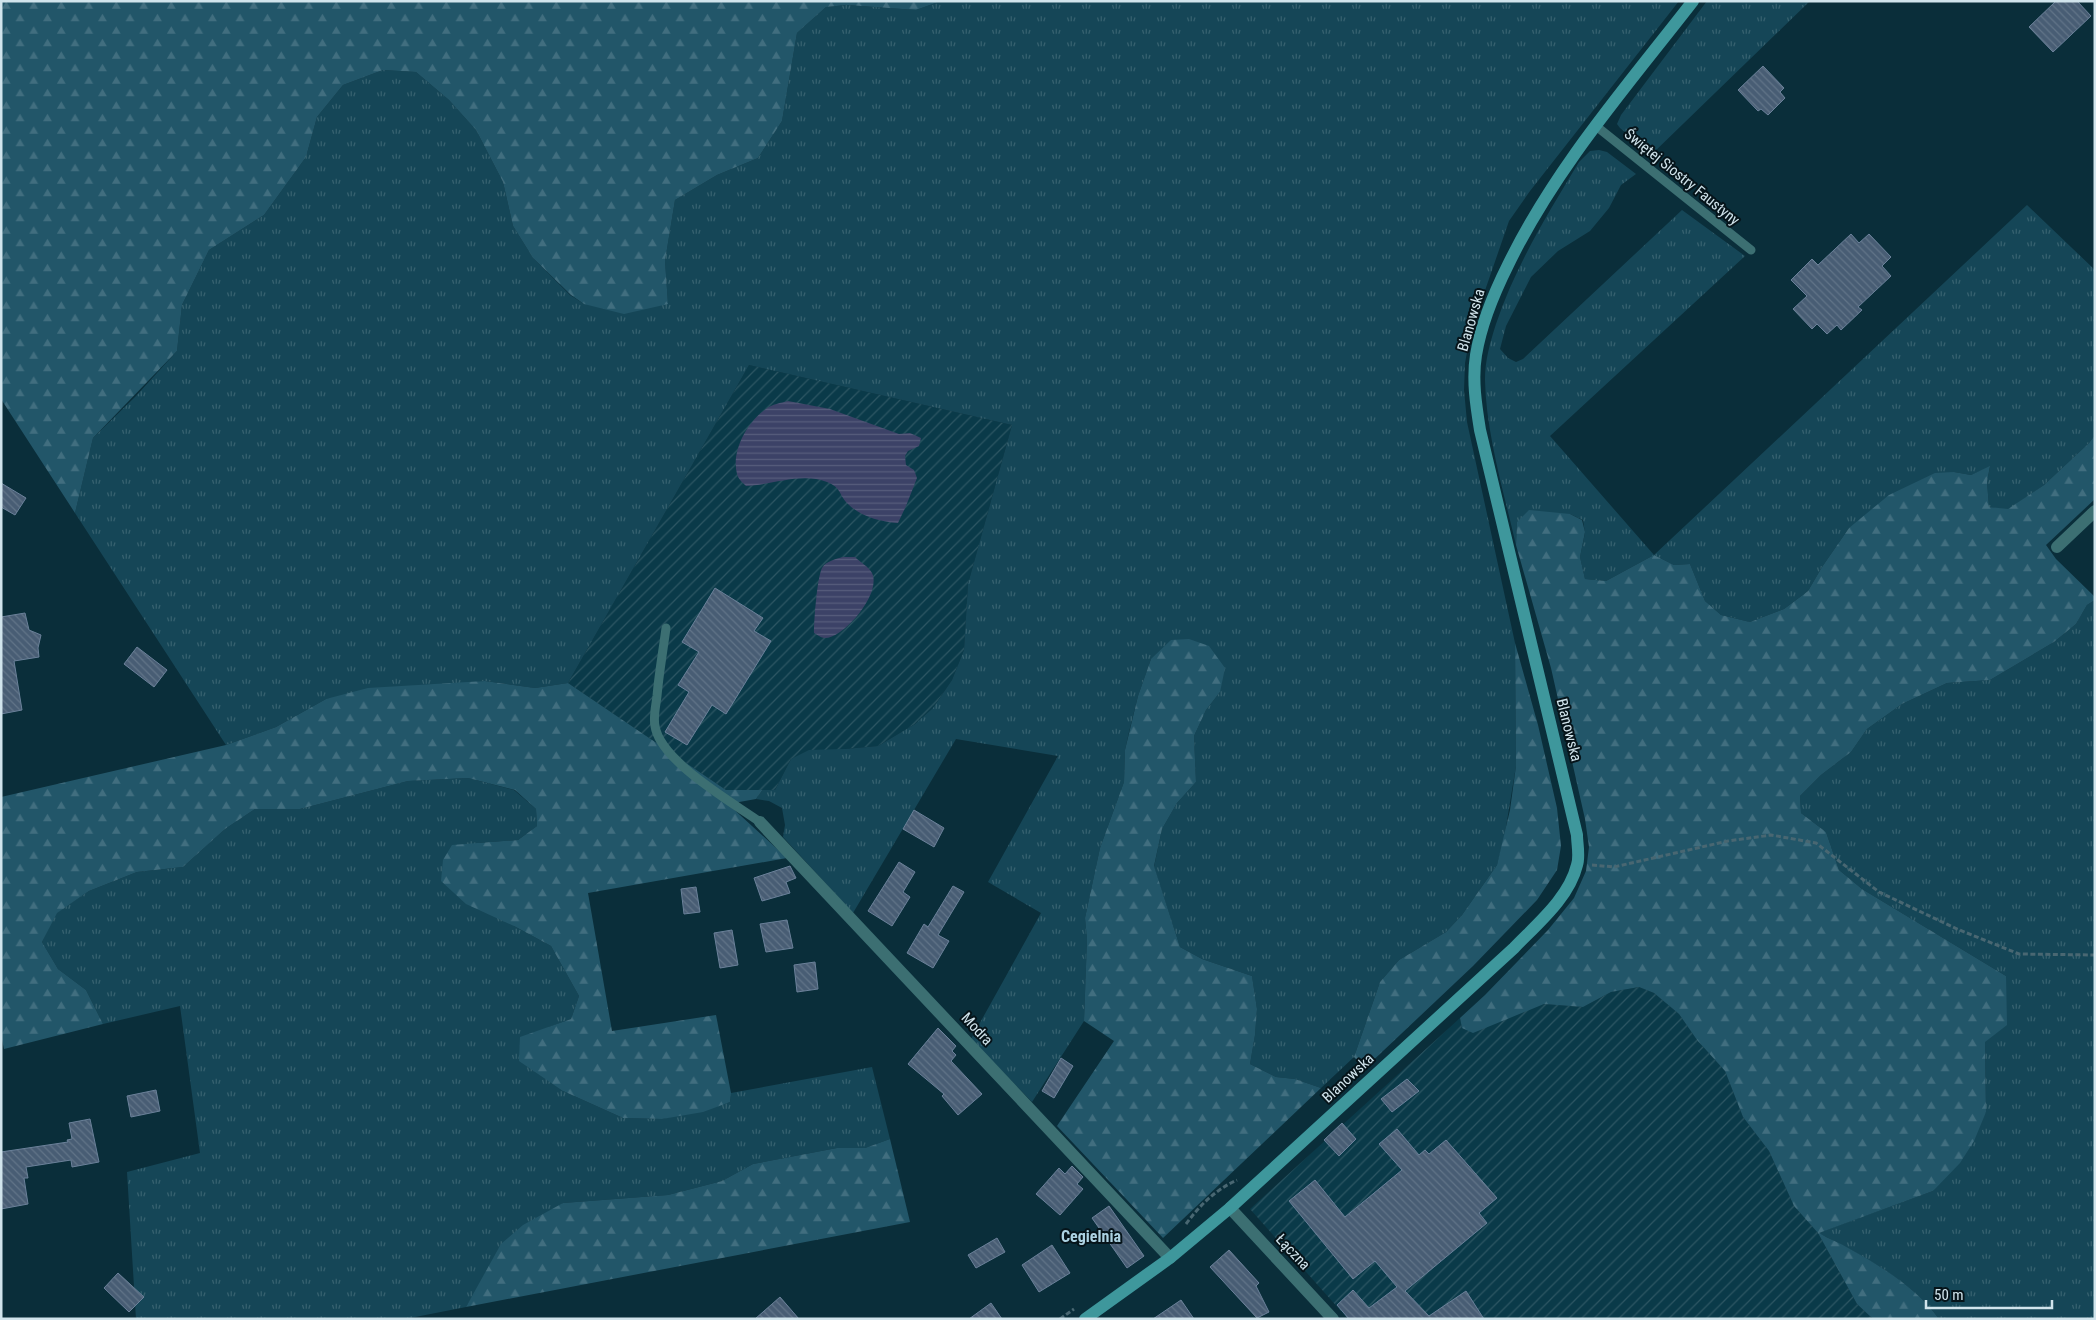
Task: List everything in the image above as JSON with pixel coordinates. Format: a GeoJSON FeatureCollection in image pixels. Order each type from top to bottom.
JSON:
{"type":"FeatureCollection","features":[{"type":"Feature","properties":{"kind":"street","name":"Blanowska"},"geometry":{"type":"LineString","coordinates":[[1085,1319],[1170,1258],[1230,1208],[1514,948],[1555,904],[1570,883],[1578,864],[1577,835],[1573,811],[1555,745],[1480,430],[1474,381],[1476,354],[1485,321],[1500,281],[1524,232],[1560,173],[1693,1]]}},
{"type":"Feature","properties":{"kind":"street"},"geometry":{"type":"LineString","coordinates":[[2057,548],[2095,511]]}},
{"type":"Feature","properties":{"kind":"street","name":"Modra"},"geometry":{"type":"LineString","coordinates":[[760,822],[1170,1258]]}},
{"type":"Feature","properties":{"kind":"street","name":"Łączna"},"geometry":{"type":"LineString","coordinates":[[1230,1208],[1333,1319]]}},
{"type":"Feature","properties":{"kind":"lane","name":"Świętej Siostry Faustyny"},"geometry":{"type":"LineString","coordinates":[[1596,126],[1751,250]]}},
{"type":"Feature","properties":{"kind":"lane"},"geometry":{"type":"LineString","coordinates":[[666,628],[654,725],[658,739],[669,755],[682,766],[760,822]]}},
{"type":"Feature","properties":{"kind":"path"},"geometry":{"type":"LineString","coordinates":[[1578,864],[1614,867],[1728,842],[1771,835],[1789,838],[1816,843],[1879,892],[1957,929],[2019,954],[2095,955]]}},
{"type":"Feature","properties":{"kind":"path"},"geometry":{"type":"LineString","coordinates":[[1182,1229],[1194,1212],[1213,1194],[1222,1187],[1244,1177]]}},
{"type":"Feature","properties":{"kind":"path"},"geometry":{"type":"LineString","coordinates":[[1060,1319],[1066,1315]]}},
{"type":"Feature","properties":{"kind":"shaded area"},"geometry":{"type":"Polygon","coordinates":[[[749,365],[1012,425],[968,584],[964,650],[952,680],[933,708],[915,724],[878,746],[845,749],[791,759],[775,790],[726,790],[568,683],[749,365]]]}},
{"type":"Feature","properties":{"kind":"shaded area"},"geometry":{"type":"Polygon","coordinates":[[[788,401],[830,409],[899,434],[910,433],[921,438],[919,446],[908,451],[905,456],[906,465],[914,470],[917,478],[898,523],[877,520],[858,512],[848,504],[838,489],[827,482],[817,479],[807,478],[746,486],[738,478],[736,456],[747,429],[768,407],[788,401]]]}},
{"type":"Feature","properties":{"kind":"shaded area"},"geometry":{"type":"Polygon","coordinates":[[[843,557],[855,557],[871,571],[874,582],[872,592],[851,623],[833,636],[824,638],[814,633],[820,573],[826,564],[843,557]]]}},
{"type":"Feature","properties":{"kind":"shaded area"},"geometry":{"type":"Polygon","coordinates":[[[1639,987],[1654,993],[1679,1014],[1697,1040],[1725,1071],[1743,1117],[1769,1151],[1794,1206],[1818,1233],[1857,1304],[1873,1319],[1348,1319],[1250,1209],[1460,1018],[1462,1028],[1544,1004],[1583,1007],[1611,992],[1639,987]]]}},
{"type":"Feature","properties":{"kind":"green space"},"geometry":{"type":"Polygon","coordinates":[[[1,1],[941,1],[916,10],[847,5],[826,7],[797,33],[782,121],[758,158],[717,175],[675,200],[665,261],[668,304],[624,314],[584,304],[571,295],[533,258],[513,226],[503,182],[476,130],[449,100],[416,72],[383,70],[343,85],[317,117],[306,157],[264,215],[209,250],[182,305],[177,351],[93,438],[75,513],[1,399],[1,1]]]}},
{"type":"Feature","properties":{"kind":"green space"},"geometry":{"type":"Polygon","coordinates":[[[941,1],[1679,1],[1530,191],[1509,221],[1471,331],[1465,363],[1464,390],[1467,422],[1515,643],[1516,766],[1504,839],[1497,865],[1462,915],[1446,932],[1399,960],[1380,982],[1354,1057],[1321,1088],[1295,1079],[1276,1077],[1250,1064],[1257,1009],[1252,976],[1202,959],[1180,947],[1154,867],[1162,829],[1177,803],[1196,782],[1194,736],[1206,710],[1220,692],[1151,659],[1138,696],[1125,750],[1124,782],[1100,848],[1085,918],[1087,939],[1084,1021],[1032,1102],[971,1039],[1041,913],[988,882],[1058,756],[956,739],[853,913],[783,837],[785,825],[782,808],[769,801],[756,799],[762,790],[775,790],[791,759],[809,750],[878,746],[915,724],[933,708],[952,680],[964,650],[968,584],[1012,425],[749,365],[568,683],[535,688],[485,681],[326,699],[276,727],[226,745],[75,513],[93,438],[136,396],[177,351],[182,305],[209,250],[264,215],[306,157],[317,117],[343,85],[383,70],[416,72],[449,100],[476,130],[503,182],[513,226],[533,258],[570,295],[584,304],[668,304],[665,261],[675,200],[717,175],[758,158],[782,121],[797,33],[826,7],[847,5],[916,10],[941,1]]]}},
{"type":"Feature","properties":{"kind":"green space"},"geometry":{"type":"Polygon","coordinates":[[[1707,1],[1810,1],[1652,154],[1617,124],[1621,115],[1707,1]]]}},
{"type":"Feature","properties":{"kind":"green space"},"geometry":{"type":"Polygon","coordinates":[[[1599,150],[1607,152],[1636,174],[1621,185],[1609,208],[1590,231],[1558,251],[1531,277],[1506,326],[1500,349],[1508,358],[1516,362],[1523,359],[1682,210],[1745,256],[1550,436],[1654,555],[1606,581],[1585,579],[1580,557],[1585,533],[1583,520],[1570,514],[1517,522],[1516,545],[1492,442],[1485,380],[1490,345],[1513,281],[1544,221],[1579,162],[1590,151],[1599,150]]]}},
{"type":"Feature","properties":{"kind":"green space"},"geometry":{"type":"Polygon","coordinates":[[[2027,205],[2095,270],[2095,435],[2089,443],[2044,485],[2008,510],[1989,507],[1987,482],[1990,467],[1971,475],[1954,472],[1849,528],[1808,591],[1784,609],[1750,622],[1721,615],[1705,601],[1690,564],[1674,565],[1654,555],[2027,205]]]}},
{"type":"Feature","properties":{"kind":"green space"},"geometry":{"type":"Polygon","coordinates":[[[2095,435],[2095,499],[2046,545],[2056,559],[2095,597],[2095,600],[2087,605],[2076,624],[2054,642],[1990,680],[1947,683],[1902,704],[1867,729],[1851,752],[1821,775],[1800,796],[1801,813],[1826,832],[1839,870],[1862,889],[2006,976],[2007,1025],[1985,1042],[1986,1112],[1974,1141],[1960,1163],[1933,1191],[1819,1233],[1862,1256],[1898,1279],[1921,1298],[1939,1319],[1873,1319],[1857,1304],[1818,1233],[1794,1206],[1769,1151],[1743,1117],[1725,1071],[1697,1040],[1679,1014],[1654,993],[1639,987],[1611,992],[1583,1007],[1544,1004],[1473,1033],[1462,1028],[1460,1018],[1548,930],[1574,898],[1586,871],[1589,847],[1585,819],[1551,668],[1516,545],[1517,522],[1529,510],[1570,514],[1582,520],[1585,532],[1580,557],[1585,579],[1606,581],[1654,555],[1674,565],[1690,564],[1705,601],[1721,615],[1750,622],[1784,609],[1808,591],[1849,528],[1889,495],[1935,473],[1954,472],[1971,475],[1990,466],[1987,482],[1989,507],[2008,509],[2044,485],[2089,443],[2095,435]]]}},
{"type":"Feature","properties":{"kind":"green space"},"geometry":{"type":"Polygon","coordinates":[[[2095,600],[2095,1319],[1939,1319],[1928,1305],[1900,1280],[1867,1259],[1818,1233],[1933,1191],[1986,1112],[1985,1042],[2006,976],[1862,889],[1839,870],[1826,832],[1801,813],[1800,796],[1821,775],[1851,752],[1867,729],[1902,704],[1947,683],[1990,680],[2054,642],[2076,624],[2087,605],[2095,600]]]}},
{"type":"Feature","properties":{"kind":"green space"},"geometry":{"type":"Polygon","coordinates":[[[1189,639],[1209,646],[1225,668],[1220,692],[1206,710],[1194,736],[1196,782],[1177,803],[1162,829],[1154,866],[1180,947],[1202,959],[1252,976],[1257,1009],[1250,1064],[1276,1077],[1295,1079],[1321,1088],[1163,1238],[1057,1126],[1114,1041],[1084,1021],[1087,939],[1085,918],[1100,848],[1124,782],[1125,750],[1138,696],[1151,659],[1171,640],[1189,639]]]}},
{"type":"Feature","properties":{"kind":"green space"},"geometry":{"type":"Polygon","coordinates":[[[1515,643],[1538,725],[1557,808],[1561,846],[1557,870],[1537,900],[1473,966],[1365,1068],[1354,1057],[1380,982],[1399,960],[1446,932],[1462,915],[1497,865],[1510,810],[1516,766],[1515,643]]]}},
{"type":"Feature","properties":{"kind":"green space"},"geometry":{"type":"Polygon","coordinates":[[[485,681],[535,688],[568,683],[726,790],[762,790],[756,799],[728,804],[787,858],[588,893],[612,1031],[716,1015],[731,1093],[730,1102],[703,1112],[662,1119],[623,1118],[563,1091],[519,1061],[520,1037],[571,1019],[579,996],[551,946],[514,926],[466,904],[441,881],[443,860],[452,845],[518,840],[537,826],[536,809],[515,790],[468,778],[408,781],[300,809],[255,809],[225,829],[183,867],[137,872],[89,891],[57,913],[42,942],[58,969],[86,990],[103,1024],[4,1049],[1,1035],[1,797],[226,745],[276,727],[326,699],[368,688],[485,681]]]}},
{"type":"Feature","properties":{"kind":"green space"},"geometry":{"type":"Polygon","coordinates":[[[468,778],[514,790],[536,809],[537,826],[518,840],[478,843],[514,926],[551,946],[579,996],[571,1019],[549,1027],[563,1091],[623,1118],[662,1119],[730,1102],[731,1093],[872,1067],[890,1139],[865,1148],[837,1148],[753,1164],[722,1181],[668,1195],[563,1203],[483,1279],[466,1307],[405,1319],[136,1319],[127,1172],[200,1153],[180,1006],[103,1024],[86,990],[58,969],[42,942],[56,913],[89,891],[137,872],[183,867],[225,829],[255,809],[300,809],[408,781],[468,778]]]}},
{"type":"Feature","properties":{"kind":"green space"},"geometry":{"type":"Polygon","coordinates":[[[890,1139],[910,1222],[466,1307],[501,1244],[523,1225],[563,1203],[668,1195],[722,1181],[753,1164],[837,1148],[865,1148],[890,1139]]]}},
{"type":"Feature","properties":{"kind":"building"},"geometry":{"type":"Polygon","coordinates":[[[2056,1],[2077,1],[2091,16],[2053,52],[2029,27],[2056,1]]]}},
{"type":"Feature","properties":{"kind":"building"},"geometry":{"type":"Polygon","coordinates":[[[1763,66],[1784,88],[1780,92],[1785,98],[1768,115],[1761,109],[1758,111],[1738,90],[1763,66]]]}},
{"type":"Feature","properties":{"kind":"building"},"geometry":{"type":"Polygon","coordinates":[[[1851,234],[1859,243],[1869,234],[1891,257],[1882,266],[1891,276],[1858,307],[1862,310],[1841,330],[1837,325],[1827,334],[1817,324],[1812,329],[1793,309],[1807,296],[1791,280],[1812,259],[1818,265],[1851,234]]]}},
{"type":"Feature","properties":{"kind":"building"},"geometry":{"type":"Polygon","coordinates":[[[1,483],[26,498],[15,515],[1,507],[1,483]]]}},
{"type":"Feature","properties":{"kind":"building"},"geometry":{"type":"Polygon","coordinates":[[[715,588],[763,618],[754,631],[771,641],[726,714],[712,705],[687,745],[665,732],[689,692],[678,685],[699,652],[682,642],[715,588]]]}},
{"type":"Feature","properties":{"kind":"building"},"geometry":{"type":"Polygon","coordinates":[[[25,613],[29,630],[41,635],[38,648],[39,657],[14,661],[22,710],[1,714],[1,617],[25,613]]]}},
{"type":"Feature","properties":{"kind":"building"},"geometry":{"type":"Polygon","coordinates":[[[137,647],[167,670],[154,687],[124,664],[137,647]]]}},
{"type":"Feature","properties":{"kind":"building"},"geometry":{"type":"Polygon","coordinates":[[[914,810],[944,828],[934,847],[903,829],[914,810]]]}},
{"type":"Feature","properties":{"kind":"building"},"geometry":{"type":"Polygon","coordinates":[[[899,862],[915,872],[903,892],[910,897],[892,926],[868,911],[899,862]]]}},
{"type":"Feature","properties":{"kind":"building"},"geometry":{"type":"Polygon","coordinates":[[[790,866],[796,878],[786,882],[790,893],[762,901],[754,878],[790,866]]]}},
{"type":"Feature","properties":{"kind":"building"},"geometry":{"type":"Polygon","coordinates":[[[953,886],[964,892],[938,935],[949,941],[933,968],[907,953],[924,924],[928,927],[953,886]]]}},
{"type":"Feature","properties":{"kind":"building"},"geometry":{"type":"Polygon","coordinates":[[[696,887],[700,912],[684,914],[681,889],[696,887]]]}},
{"type":"Feature","properties":{"kind":"building"},"geometry":{"type":"Polygon","coordinates":[[[787,920],[793,948],[766,952],[760,924],[787,920]]]}},
{"type":"Feature","properties":{"kind":"building"},"geometry":{"type":"Polygon","coordinates":[[[732,930],[738,965],[720,968],[714,933],[732,930]]]}},
{"type":"Feature","properties":{"kind":"building"},"geometry":{"type":"Polygon","coordinates":[[[815,962],[818,989],[797,992],[794,965],[815,962]]]}},
{"type":"Feature","properties":{"kind":"building"},"geometry":{"type":"Polygon","coordinates":[[[938,1028],[956,1046],[952,1051],[956,1055],[951,1061],[982,1094],[958,1115],[942,1096],[944,1094],[908,1064],[938,1028]]]}},
{"type":"Feature","properties":{"kind":"building"},"geometry":{"type":"Polygon","coordinates":[[[1061,1058],[1073,1066],[1054,1098],[1042,1091],[1061,1058]]]}},
{"type":"Feature","properties":{"kind":"building"},"geometry":{"type":"Polygon","coordinates":[[[1407,1079],[1419,1091],[1392,1112],[1381,1099],[1407,1079]]]}},
{"type":"Feature","properties":{"kind":"building"},"geometry":{"type":"Polygon","coordinates":[[[156,1090],[160,1111],[131,1117],[127,1096],[156,1090]]]}},
{"type":"Feature","properties":{"kind":"building"},"geometry":{"type":"Polygon","coordinates":[[[90,1119],[99,1162],[72,1167],[71,1160],[26,1167],[28,1178],[24,1178],[28,1204],[1,1209],[1,1152],[68,1142],[67,1140],[72,1139],[69,1123],[90,1119]]]}},
{"type":"Feature","properties":{"kind":"building"},"geometry":{"type":"Polygon","coordinates":[[[1342,1123],[1356,1139],[1339,1156],[1324,1140],[1342,1123]]]}},
{"type":"Feature","properties":{"kind":"building"},"geometry":{"type":"Polygon","coordinates":[[[1397,1129],[1419,1155],[1425,1150],[1429,1154],[1446,1140],[1497,1198],[1479,1213],[1487,1223],[1405,1291],[1429,1316],[1466,1291],[1484,1319],[1349,1319],[1337,1305],[1353,1290],[1369,1308],[1397,1287],[1375,1261],[1353,1279],[1289,1201],[1315,1180],[1345,1217],[1402,1170],[1379,1144],[1397,1129]]]}},
{"type":"Feature","properties":{"kind":"building"},"geometry":{"type":"Polygon","coordinates":[[[1072,1166],[1083,1177],[1077,1184],[1083,1189],[1060,1215],[1036,1194],[1059,1168],[1065,1174],[1072,1166]]]}},
{"type":"Feature","properties":{"kind":"building"},"geometry":{"type":"Polygon","coordinates":[[[1109,1206],[1144,1256],[1127,1268],[1092,1218],[1109,1206]]]}},
{"type":"Feature","properties":{"kind":"building"},"geometry":{"type":"Polygon","coordinates":[[[997,1238],[1005,1252],[976,1268],[968,1255],[997,1238]]]}},
{"type":"Feature","properties":{"kind":"building"},"geometry":{"type":"Polygon","coordinates":[[[1052,1245],[1070,1273],[1039,1292],[1022,1265],[1052,1245]]]}},
{"type":"Feature","properties":{"kind":"building"},"geometry":{"type":"Polygon","coordinates":[[[1229,1250],[1259,1283],[1256,1286],[1269,1312],[1257,1318],[1210,1267],[1229,1250]]]}},
{"type":"Feature","properties":{"kind":"building"},"geometry":{"type":"Polygon","coordinates":[[[118,1273],[144,1297],[129,1312],[104,1288],[118,1273]]]}},
{"type":"Feature","properties":{"kind":"building"},"geometry":{"type":"Polygon","coordinates":[[[780,1297],[799,1319],[755,1319],[780,1297]]]}},
{"type":"Feature","properties":{"kind":"building"},"geometry":{"type":"Polygon","coordinates":[[[1181,1300],[1194,1319],[1153,1319],[1181,1300]]]}},
{"type":"Feature","properties":{"kind":"building"},"geometry":{"type":"Polygon","coordinates":[[[991,1303],[1002,1319],[969,1319],[991,1303]]]}},
{"type":"Feature","properties":{"kind":"district","name":"Cegielnia"},"geometry":{"type":"Point","coordinates":[1091,1236]}}]}
